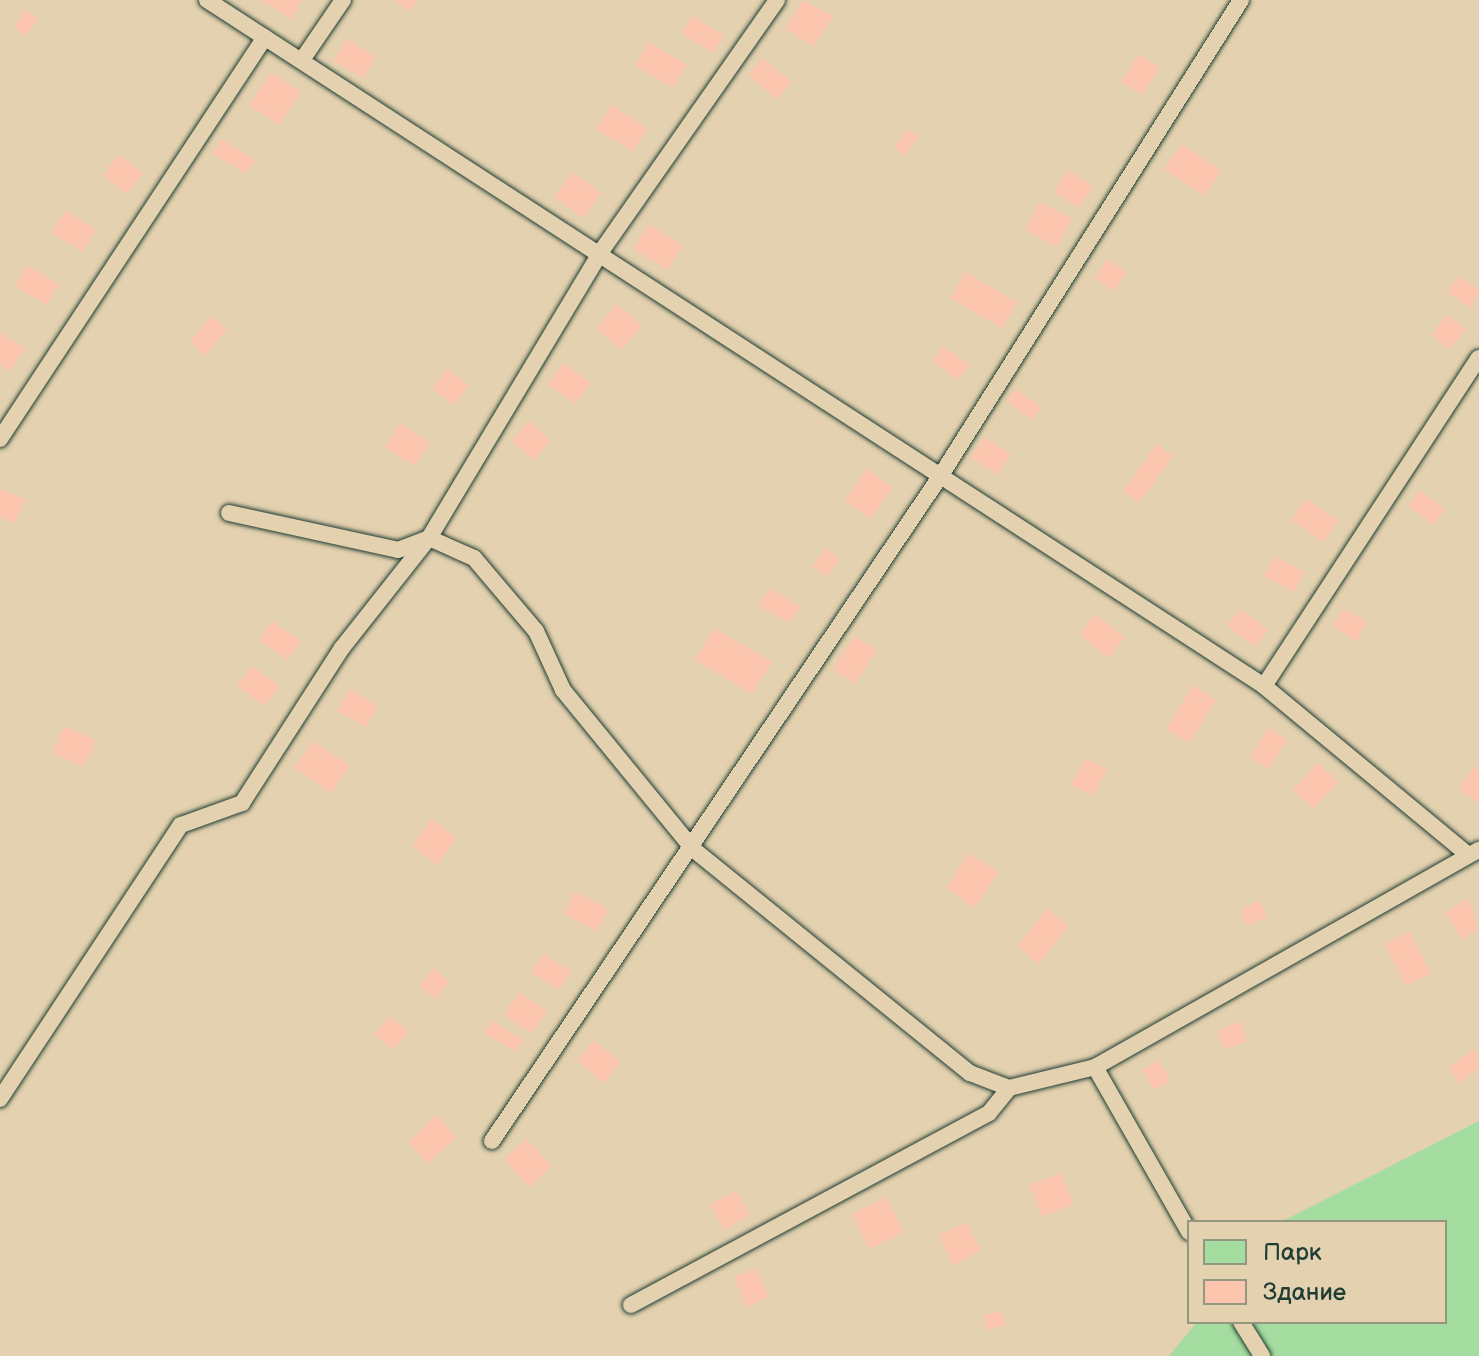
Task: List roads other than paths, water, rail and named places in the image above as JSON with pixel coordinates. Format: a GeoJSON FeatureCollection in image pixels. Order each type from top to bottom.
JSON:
{"type":"FeatureCollection","features":[{"type":"Feature","properties":{"kind":"lane"},"geometry":{"type":"LineString","coordinates":[[207,0],[265,37],[304,57],[602,250],[1264,686],[1473,852],[1095,1067],[1009,1088],[970,1073],[693,849],[563,690],[536,631],[474,558],[429,538],[398,550],[229,513]]}},
{"type":"Feature","properties":{"kind":"lane"},"geometry":{"type":"LineString","coordinates":[[304,57],[343,0]]}},
{"type":"Feature","properties":{"kind":"lane"},"geometry":{"type":"LineString","coordinates":[[0,1099],[181,825],[242,803],[342,648],[429,538],[602,250],[777,0]]}},
{"type":"Feature","properties":{"kind":"lane"},"geometry":{"type":"LineString","coordinates":[[492,1141],[693,849],[943,472],[1241,0]]}},
{"type":"Feature","properties":{"kind":"lane"},"geometry":{"type":"LineString","coordinates":[[0,439],[265,37]]}},
{"type":"Feature","properties":{"kind":"lane"},"geometry":{"type":"LineString","coordinates":[[1264,686],[1479,358]]}},
{"type":"Feature","properties":{"kind":"lane"},"geometry":{"type":"LineString","coordinates":[[1095,1067],[1187,1228]]}},
{"type":"Feature","properties":{"kind":"lane"},"geometry":{"type":"LineString","coordinates":[[631,1305],[989,1113],[1009,1088]]}},
{"type":"Feature","properties":{"kind":"lane"},"geometry":{"type":"LineString","coordinates":[[1242,1324],[1262,1356]]}}]}
